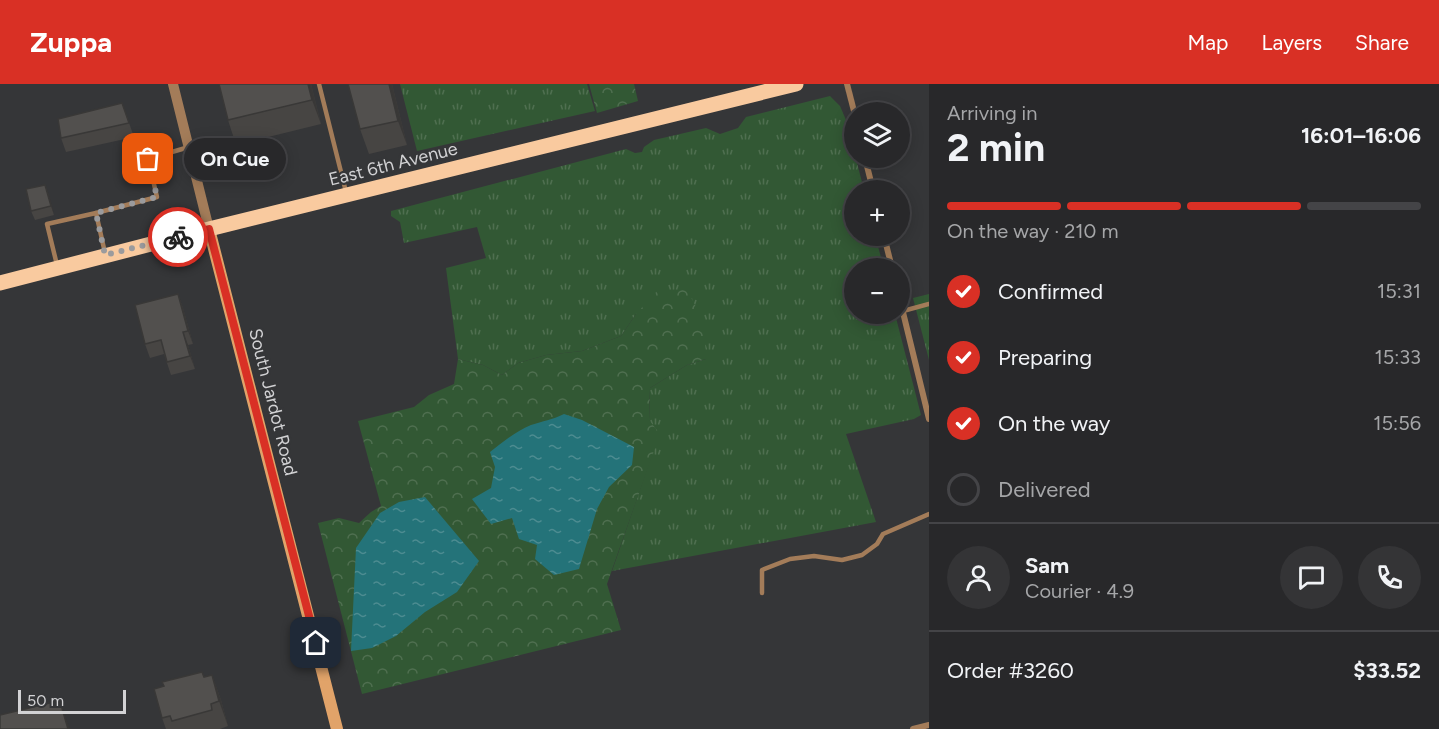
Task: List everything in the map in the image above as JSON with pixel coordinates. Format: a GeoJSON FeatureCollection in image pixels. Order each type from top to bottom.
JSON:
{"type":"FeatureCollection","features":[{"type":"Feature","properties":{"kind":"main road","name":"East 6th Avenue"},"geometry":{"type":"LineString","coordinates":[[0,283],[796,84]]}},
{"type":"Feature","properties":{"kind":"main road","name":"South Jardot Road"},"geometry":{"type":"LineString","coordinates":[[209,229],[338,729]]}},
{"type":"Feature","properties":{"kind":"street","name":"South Jardot Road"},"geometry":{"type":"LineString","coordinates":[[173,84],[209,229]]}},
{"type":"Feature","properties":{"kind":"street"},"geometry":{"type":"LineString","coordinates":[[847,84],[852,102]]}},
{"type":"Feature","properties":{"kind":"street"},"geometry":{"type":"LineString","coordinates":[[906,324],[929,419]]}},
{"type":"Feature","properties":{"kind":"street"},"geometry":{"type":"LineString","coordinates":[[913,729],[929,725]]}},
{"type":"Feature","properties":{"kind":"lane"},"geometry":{"type":"LineString","coordinates":[[319,84],[347,195]]}},
{"type":"Feature","properties":{"kind":"lane"},"geometry":{"type":"LineString","coordinates":[[57,268],[47,224],[157,197],[148,159],[189,147]]}},
{"type":"Feature","properties":{"kind":"lane"},"geometry":{"type":"LineString","coordinates":[[96,213],[105,255]]}},
{"type":"Feature","properties":{"kind":"lane"},"geometry":{"type":"LineString","coordinates":[[910,309],[929,304]]}},
{"type":"Feature","properties":{"kind":"lane"},"geometry":{"type":"LineString","coordinates":[[762,593],[762,570],[777,562],[814,556],[842,560],[862,555],[877,544],[883,534],[929,514]]}},
{"type":"Feature","properties":{"kind":"green space"},"geometry":{"type":"Polygon","coordinates":[[[400,84],[587,84],[595,111],[417,151],[400,84]]]}},
{"type":"Feature","properties":{"kind":"green space"},"geometry":{"type":"Polygon","coordinates":[[[589,84],[634,84],[638,101],[597,113],[589,84]]]}},
{"type":"Feature","properties":{"kind":"green space"},"geometry":{"type":"Polygon","coordinates":[[[830,96],[840,106],[844,115],[844,168],[858,168],[861,180],[844,180],[844,246],[878,246],[881,258],[844,258],[844,324],[898,324],[921,415],[914,419],[846,434],[876,522],[612,571],[654,449],[649,420],[650,388],[687,365],[706,359],[636,314],[621,336],[582,351],[546,355],[518,363],[502,375],[483,365],[458,359],[446,268],[486,258],[477,227],[404,243],[400,222],[391,216],[391,211],[626,149],[635,153],[642,152],[644,147],[654,140],[706,128],[720,134],[738,128],[746,117],[830,96]]]}},
{"type":"Feature","properties":{"kind":"green space"},"geometry":{"type":"Polygon","coordinates":[[[658,290],[687,290],[704,322],[706,359],[687,365],[650,388],[649,420],[660,434],[607,584],[621,630],[362,694],[318,523],[339,518],[359,523],[381,506],[358,421],[414,407],[429,395],[454,384],[458,359],[483,365],[502,375],[518,363],[546,355],[582,351],[621,336],[636,314],[658,290]]]}},
{"type":"Feature","properties":{"kind":"green space"},"geometry":{"type":"Polygon","coordinates":[[[929,294],[929,360],[913,298],[929,294]]]}},
{"type":"Feature","properties":{"kind":"water"},"geometry":{"type":"Polygon","coordinates":[[[564,414],[582,420],[634,447],[632,465],[609,487],[597,509],[579,569],[554,575],[535,559],[537,545],[519,539],[512,518],[491,524],[472,499],[491,488],[495,467],[490,452],[525,427],[564,414]]]}},
{"type":"Feature","properties":{"kind":"water"},"geometry":{"type":"Polygon","coordinates":[[[425,497],[479,561],[457,592],[425,612],[396,636],[372,648],[351,651],[356,548],[380,513],[399,502],[425,497]]]}},
{"type":"Feature","properties":{"kind":"building"},"geometry":{"type":"Polygon","coordinates":[[[219,84],[308,84],[312,100],[228,120],[219,84]]]}},
{"type":"Feature","properties":{"kind":"building"},"geometry":{"type":"Polygon","coordinates":[[[348,84],[389,84],[398,121],[360,129],[348,84]]]}},
{"type":"Feature","properties":{"kind":"building"},"geometry":{"type":"Polygon","coordinates":[[[122,103],[129,123],[61,138],[58,119],[122,103]]]}},
{"type":"Feature","properties":{"kind":"building"},"geometry":{"type":"Polygon","coordinates":[[[45,185],[51,206],[31,211],[26,189],[45,185]]]}},
{"type":"Feature","properties":{"kind":"building"},"geometry":{"type":"Polygon","coordinates":[[[178,294],[188,331],[183,332],[190,356],[167,362],[161,340],[145,344],[135,305],[178,294]]]}},
{"type":"Feature","properties":{"kind":"building"},"geometry":{"type":"Polygon","coordinates":[[[202,672],[204,677],[212,675],[219,701],[211,704],[212,710],[172,721],[170,716],[162,718],[154,689],[164,686],[162,682],[202,672]]]}},
{"type":"Feature","properties":{"kind":"building"},"geometry":{"type":"Polygon","coordinates":[[[58,701],[68,729],[0,729],[0,715],[58,701]]]}},
{"type":"Feature","properties":{"kind":"way so far"},"geometry":{"type":"LineString","coordinates":[[148,159],[157,197],[96,213],[105,255],[178,237]]}},
{"type":"Feature","properties":{"kind":"place","name":"On Cue"},"geometry":{"type":"Point","coordinates":[148,159]}},
{"type":"Feature","properties":{"kind":"route"},"geometry":{"type":"LineString","coordinates":[[178,237],[209,229],[316,643]]}}]}
